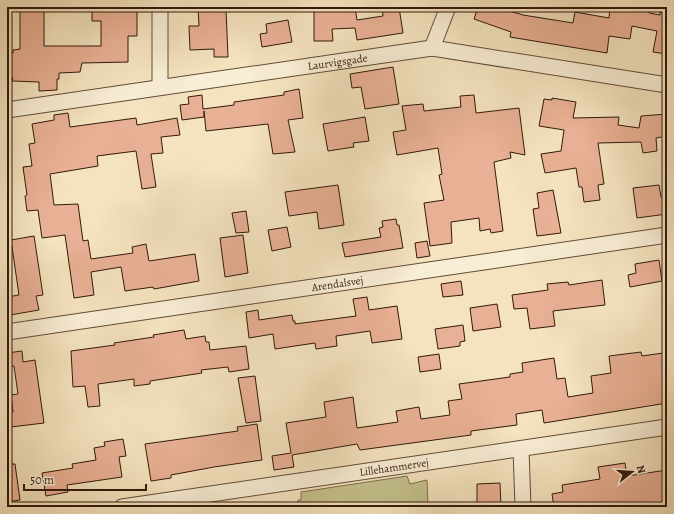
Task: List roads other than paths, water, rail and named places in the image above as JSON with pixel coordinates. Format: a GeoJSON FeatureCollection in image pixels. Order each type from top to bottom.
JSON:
{"type":"FeatureCollection","features":[{"type":"Feature","properties":{"kind":"street"},"geometry":{"type":"LineString","coordinates":[[160,7],[160,87]]}},
{"type":"Feature","properties":{"kind":"street"},"geometry":{"type":"LineString","coordinates":[[432,48],[448,7]]}},
{"type":"Feature","properties":{"kind":"street","name":"Laurvigsgade"},"geometry":{"type":"LineString","coordinates":[[7,110],[432,48],[667,85]]}},
{"type":"Feature","properties":{"kind":"street","name":"Arendalsvej"},"geometry":{"type":"LineString","coordinates":[[7,332],[667,235]]}},
{"type":"Feature","properties":{"kind":"street","name":"Lillehammervej"},"geometry":{"type":"LineString","coordinates":[[122,507],[212,500],[521,449],[667,427]]}},
{"type":"Feature","properties":{"kind":"street"},"geometry":{"type":"LineString","coordinates":[[521,449],[523,507]]}}]}
